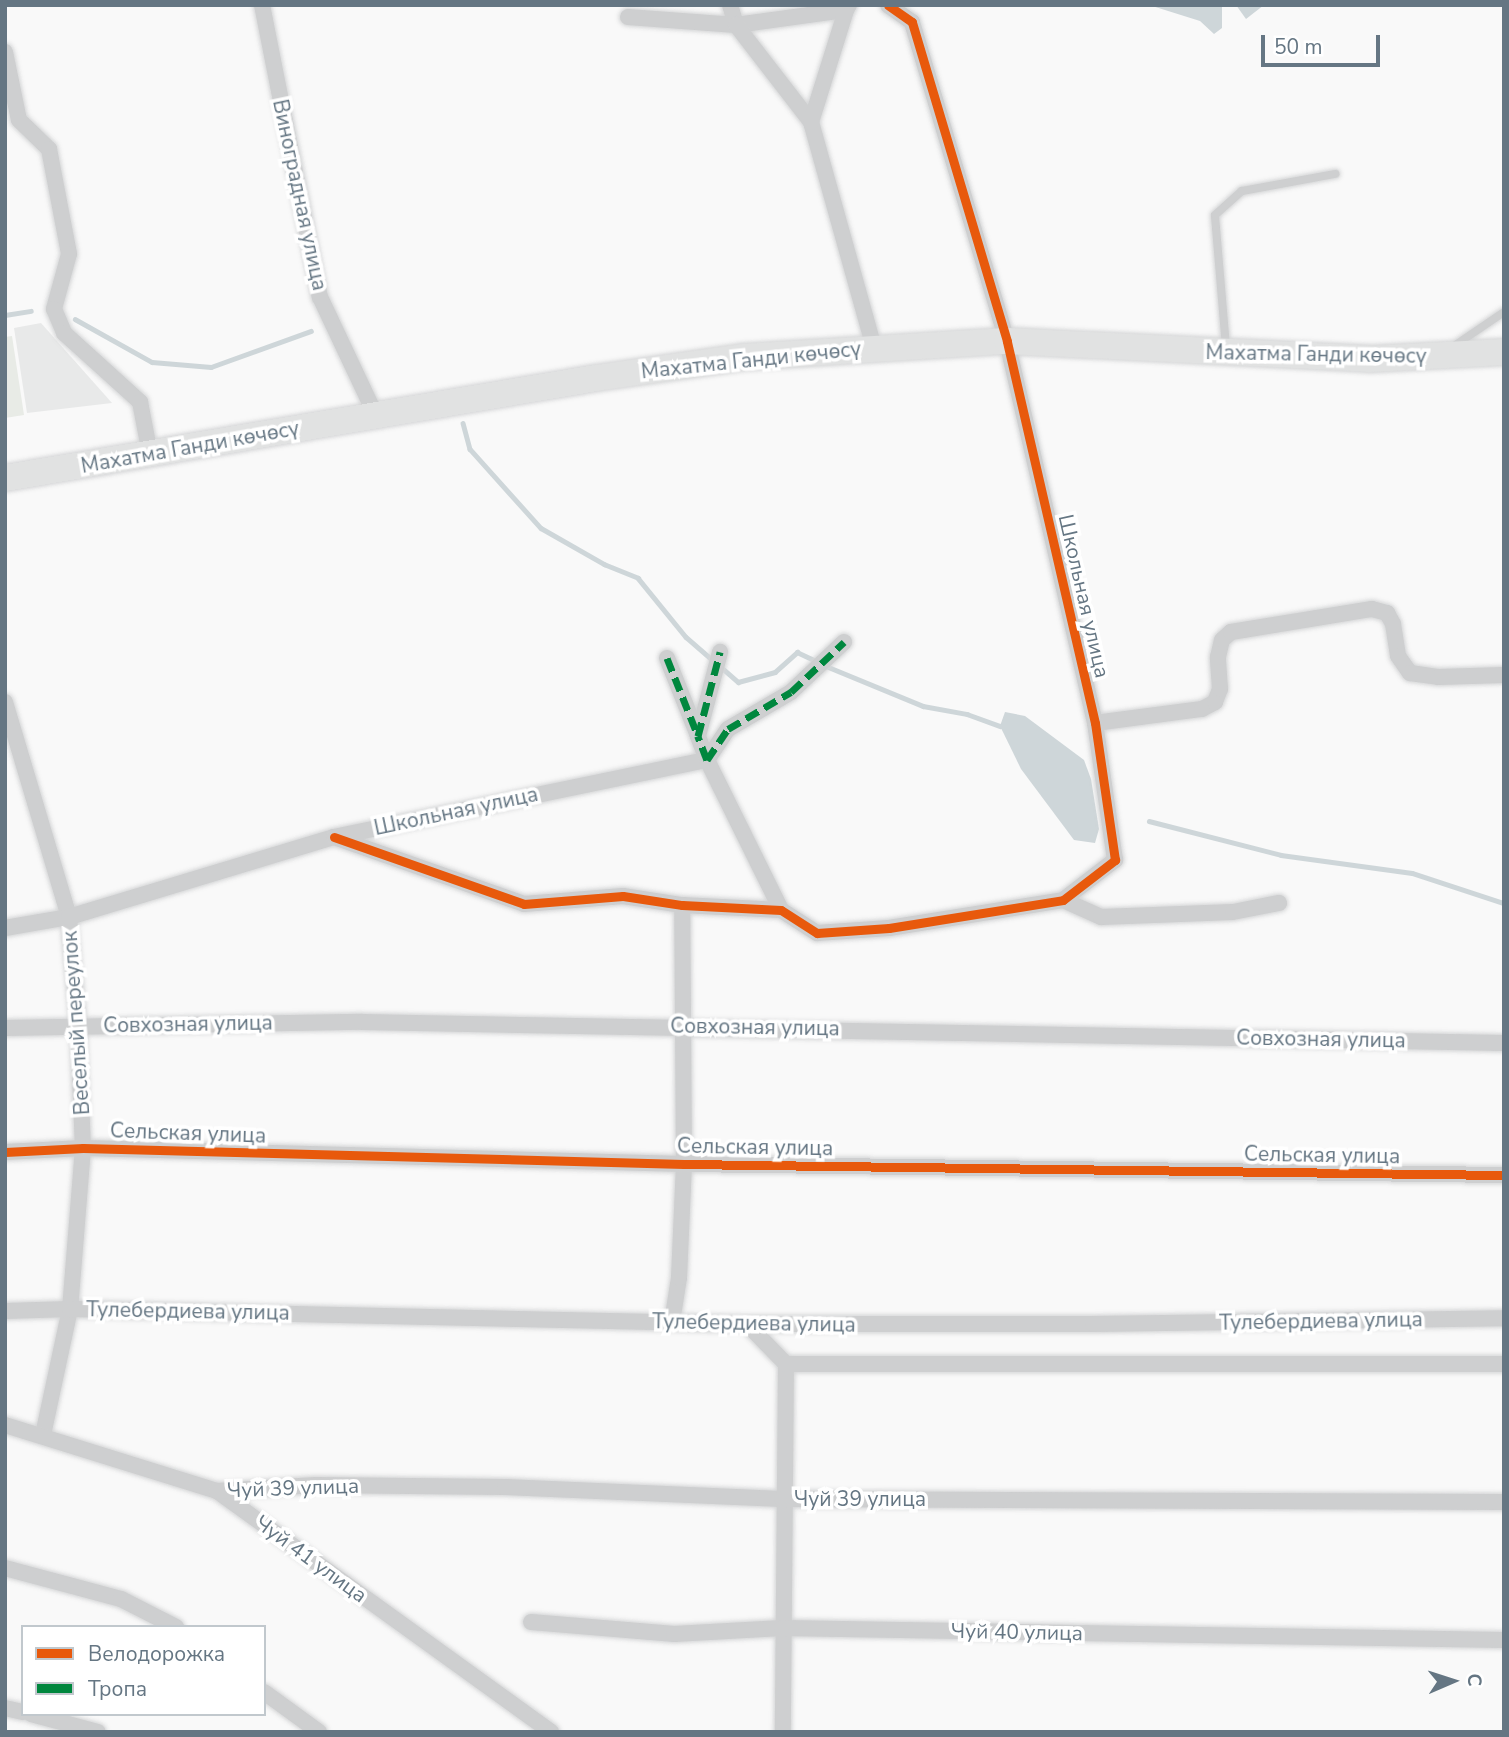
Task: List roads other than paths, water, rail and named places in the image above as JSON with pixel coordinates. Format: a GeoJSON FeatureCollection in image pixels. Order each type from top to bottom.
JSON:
{"type":"FeatureCollection","features":[{"type":"Feature","properties":{"kind":"main road","name":"Махатма Ганди көчөсү"},"geometry":{"type":"LineString","coordinates":[[5,478],[743,357],[1007,341],[1370,359],[1504,352]]}},
{"type":"Feature","properties":{"kind":"street","name":"Виноградная улица"},"geometry":{"type":"LineString","coordinates":[[262,5],[320,297],[376,416]]}},
{"type":"Feature","properties":{"kind":"street"},"geometry":{"type":"LineString","coordinates":[[730,5],[736,25],[811,122],[874,347]]}},
{"type":"Feature","properties":{"kind":"street","name":"Школьная улица"},"geometry":{"type":"LineString","coordinates":[[888,5],[912,22],[1007,341],[1096,723],[1115,860],[1063,900]]}},
{"type":"Feature","properties":{"kind":"street"},"geometry":{"type":"LineString","coordinates":[[628,18],[736,25],[848,8],[811,122]]}},
{"type":"Feature","properties":{"kind":"street"},"geometry":{"type":"LineString","coordinates":[[5,52],[19,120],[49,149],[69,254],[54,309],[64,333],[140,402],[150,454]]}},
{"type":"Feature","properties":{"kind":"street"},"geometry":{"type":"LineString","coordinates":[[1096,723],[1202,709],[1215,702],[1220,689],[1218,657],[1222,640],[1231,632],[1372,609],[1387,613],[1393,624],[1398,656],[1410,673],[1438,677],[1504,674]]}},
{"type":"Feature","properties":{"kind":"street"},"geometry":{"type":"LineString","coordinates":[[707,760],[728,729],[791,692],[844,642]]}},
{"type":"Feature","properties":{"kind":"street"},"geometry":{"type":"LineString","coordinates":[[698,736],[720,652]]}},
{"type":"Feature","properties":{"kind":"street"},"geometry":{"type":"LineString","coordinates":[[667,658],[707,760],[781,910]]}},
{"type":"Feature","properties":{"kind":"street","name":"Веселый переулок"},"geometry":{"type":"LineString","coordinates":[[5,702],[69,917],[78,1025],[83,1148],[70,1309],[43,1434]]}},
{"type":"Feature","properties":{"kind":"street","name":"Школьная улица"},"geometry":{"type":"LineString","coordinates":[[5,928],[69,917],[334,836],[707,760]]}},
{"type":"Feature","properties":{"kind":"street"},"geometry":{"type":"LineString","coordinates":[[334,836],[524,904],[623,896],[682,905],[781,910],[817,933],[889,928],[1063,900],[1101,917],[1233,912],[1279,903]]}},
{"type":"Feature","properties":{"kind":"street"},"geometry":{"type":"LineString","coordinates":[[673,1322],[679,1278],[684,1164],[682,905]]}},
{"type":"Feature","properties":{"kind":"street","name":"Совхозная улица"},"geometry":{"type":"LineString","coordinates":[[5,1028],[362,1022],[1504,1043]]}},
{"type":"Feature","properties":{"kind":"street","name":"Сельская улица"},"geometry":{"type":"LineString","coordinates":[[5,1152],[83,1148],[684,1164],[1504,1175]]}},
{"type":"Feature","properties":{"kind":"street","name":"Тулебердиева улица"},"geometry":{"type":"LineString","coordinates":[[5,1311],[70,1309],[747,1324],[1093,1324],[1504,1318]]}},
{"type":"Feature","properties":{"kind":"street"},"geometry":{"type":"LineString","coordinates":[[747,1324],[786,1364],[1504,1364]]}},
{"type":"Feature","properties":{"kind":"street"},"geometry":{"type":"LineString","coordinates":[[783,1732],[782,1499],[786,1364]]}},
{"type":"Feature","properties":{"kind":"street","name":"Чуй 41 улица"},"geometry":{"type":"LineString","coordinates":[[5,1425],[43,1434],[217,1491],[551,1732]]}},
{"type":"Feature","properties":{"kind":"street","name":"Чуй 39 улица"},"geometry":{"type":"LineString","coordinates":[[217,1491],[316,1485],[505,1488],[782,1499],[1504,1502]]}},
{"type":"Feature","properties":{"kind":"street"},"geometry":{"type":"LineString","coordinates":[[5,1568],[121,1599],[172,1625]]}},
{"type":"Feature","properties":{"kind":"street","name":"Чуй 40 улица"},"geometry":{"type":"LineString","coordinates":[[531,1622],[674,1634],[782,1628],[1504,1640]]}},
{"type":"Feature","properties":{"kind":"street"},"geometry":{"type":"LineString","coordinates":[[266,1693],[319,1732]]}},
{"type":"Feature","properties":{"kind":"street"},"geometry":{"type":"LineString","coordinates":[[38,1716],[98,1732]]}},
{"type":"Feature","properties":{"kind":"lane"},"geometry":{"type":"LineString","coordinates":[[1227,354],[1215,215],[1242,191],[1335,174]]}},
{"type":"Feature","properties":{"kind":"lane"},"geometry":{"type":"LineString","coordinates":[[1437,357],[1504,312]]}},
{"type":"Feature","properties":{"kind":"waterway"},"geometry":{"type":"LineString","coordinates":[[5,315],[31,311]]}},
{"type":"Feature","properties":{"kind":"waterway"},"geometry":{"type":"LineString","coordinates":[[75,319],[152,362],[211,367],[311,331]]}},
{"type":"Feature","properties":{"kind":"waterway"},"geometry":{"type":"LineString","coordinates":[[463,423],[470,449],[541,528],[604,564],[638,578],[686,637],[715,662]]}},
{"type":"Feature","properties":{"kind":"waterway"},"geometry":{"type":"LineString","coordinates":[[721,667],[738,682],[775,672],[797,652],[818,662]]}},
{"type":"Feature","properties":{"kind":"waterway"},"geometry":{"type":"LineString","coordinates":[[826,666],[923,706],[967,714],[1000,726]]}},
{"type":"Feature","properties":{"kind":"waterway"},"geometry":{"type":"LineString","coordinates":[[1149,821],[1281,855],[1412,873],[1504,903]]}}]}
